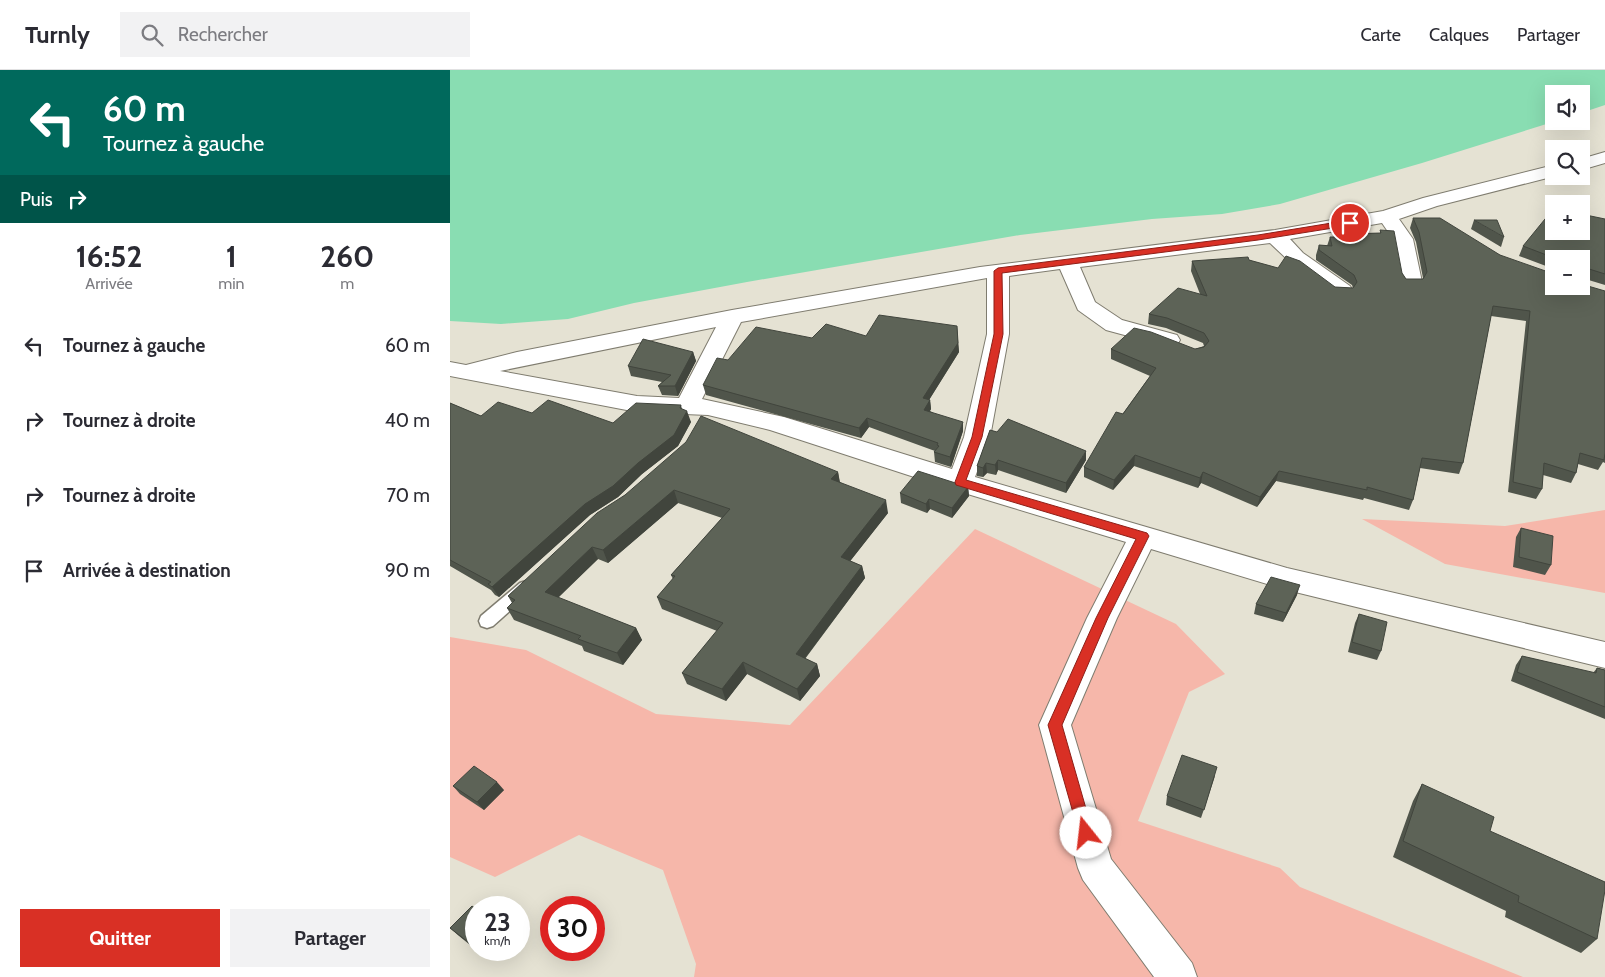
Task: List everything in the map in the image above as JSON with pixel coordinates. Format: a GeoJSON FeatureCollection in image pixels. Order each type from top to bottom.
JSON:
{"type":"FeatureCollection","features":[{"type":"Feature","properties":{"kind":"street"},"geometry":{"type":"LineString","coordinates":[[1590,161],[1605,157]]}},
{"type":"Feature","properties":{"kind":"street"},"geometry":{"type":"LineString","coordinates":[[458,370],[732,318],[998,271],[1275,236],[1387,216],[1430,202],[1545,173]]}},
{"type":"Feature","properties":{"kind":"street"},"geometry":{"type":"LineString","coordinates":[[1387,216],[1403,239],[1411,282]]}},
{"type":"Feature","properties":{"kind":"street"},"geometry":{"type":"LineString","coordinates":[[1275,236],[1296,257],[1342,291]]}},
{"type":"Feature","properties":{"kind":"street"},"geometry":{"type":"LineString","coordinates":[[1068,262],[1086,305],[1114,325],[1157,335],[1187,347]]}},
{"type":"Feature","properties":{"kind":"street"},"geometry":{"type":"LineString","coordinates":[[960,482],[977,437],[998,334],[998,271]]}},
{"type":"Feature","properties":{"kind":"street"},"geometry":{"type":"LineString","coordinates":[[698,413],[732,318]]}},
{"type":"Feature","properties":{"kind":"street"},"geometry":{"type":"LineString","coordinates":[[458,370],[638,404],[775,423],[960,482],[1287,579],[1605,655]]}},
{"type":"Feature","properties":{"kind":"street"},"geometry":{"type":"LineString","coordinates":[[1143,536],[1102,618],[1055,725],[1096,868],[1178,977]]}},
{"type":"Feature","properties":{"kind":"lane"},"geometry":{"type":"LineString","coordinates":[[486,621],[534,579]]}},
{"type":"Feature","properties":{"kind":"shaded area"},"geometry":{"type":"Polygon","coordinates":[[[450,70],[1605,70],[1605,105],[1590,110],[1590,85],[1545,85],[1545,124],[1422,163],[1280,204],[1222,214],[1152,219],[1020,235],[634,303],[568,319],[501,324],[450,321],[450,70]]]}},
{"type":"Feature","properties":{"kind":"shaded area"},"geometry":{"type":"Polygon","coordinates":[[[1605,510],[1605,593],[1445,564],[1362,519],[1505,526],[1605,510]]]}},
{"type":"Feature","properties":{"kind":"shaded area"},"geometry":{"type":"Polygon","coordinates":[[[975,529],[1176,624],[1225,674],[1189,692],[1138,821],[1280,868],[1300,887],[1523,977],[694,977],[696,964],[663,870],[579,835],[495,877],[450,857],[450,637],[526,650],[656,714],[790,725],[975,529]]]}},
{"type":"Feature","properties":{"kind":"building"},"geometry":{"type":"Polygon","coordinates":[[[1590,216],[1605,219],[1605,274],[1590,269],[1590,250],[1545,250],[1545,254],[1523,246],[1545,219],[1545,240],[1590,240],[1590,216]]]}},
{"type":"Feature","properties":{"kind":"building"},"geometry":{"type":"Polygon","coordinates":[[[1413,218],[1440,218],[1500,255],[1545,271],[1545,295],[1590,295],[1590,287],[1605,291],[1604,460],[1580,453],[1576,473],[1544,463],[1542,489],[1513,482],[1530,311],[1493,306],[1463,463],[1422,458],[1413,500],[1367,487],[1367,490],[1279,471],[1260,497],[1203,472],[1200,478],[1135,455],[1114,480],[1084,467],[1116,412],[1123,414],[1156,368],[1111,349],[1134,328],[1151,332],[1195,349],[1204,347],[1209,341],[1204,333],[1167,318],[1149,314],[1178,288],[1207,296],[1192,261],[1248,257],[1249,260],[1278,268],[1286,256],[1300,261],[1335,287],[1353,288],[1357,282],[1354,275],[1319,250],[1319,245],[1332,246],[1330,237],[1348,237],[1346,234],[1381,233],[1380,230],[1394,231],[1402,273],[1406,279],[1423,279],[1427,272],[1419,232],[1413,218]]]}},
{"type":"Feature","properties":{"kind":"building"},"geometry":{"type":"Polygon","coordinates":[[[1474,220],[1497,220],[1504,237],[1474,220]]]}},
{"type":"Feature","properties":{"kind":"building"},"geometry":{"type":"Polygon","coordinates":[[[879,315],[957,326],[958,343],[923,398],[930,400],[924,410],[963,422],[950,457],[934,452],[939,446],[937,445],[938,443],[867,418],[859,428],[703,385],[717,358],[728,360],[756,327],[812,338],[826,324],[866,336],[879,315]]]}},
{"type":"Feature","properties":{"kind":"building"},"geometry":{"type":"Polygon","coordinates":[[[643,339],[693,352],[675,386],[658,386],[671,375],[628,366],[643,339]]]}},
{"type":"Feature","properties":{"kind":"building"},"geometry":{"type":"Polygon","coordinates":[[[548,400],[613,423],[636,403],[681,405],[680,408],[687,411],[674,435],[638,463],[613,486],[585,504],[492,587],[488,584],[491,582],[450,560],[450,403],[481,416],[498,402],[532,413],[548,400]]]}},
{"type":"Feature","properties":{"kind":"building"},"geometry":{"type":"Polygon","coordinates":[[[701,416],[838,472],[831,479],[886,500],[841,557],[862,566],[796,654],[817,664],[797,689],[743,662],[722,689],[682,673],[723,623],[657,597],[675,576],[671,575],[730,509],[674,490],[603,550],[592,547],[545,592],[636,628],[617,653],[578,639],[581,636],[507,608],[515,600],[508,596],[597,513],[625,495],[686,442],[701,416]]]}},
{"type":"Feature","properties":{"kind":"building"},"geometry":{"type":"Polygon","coordinates":[[[1008,419],[1086,451],[1066,483],[998,460],[995,465],[986,463],[983,468],[977,466],[990,430],[997,432],[1008,419]]]}},
{"type":"Feature","properties":{"kind":"building"},"geometry":{"type":"Polygon","coordinates":[[[918,471],[968,487],[952,508],[929,499],[926,504],[900,493],[918,471]]]}},
{"type":"Feature","properties":{"kind":"building"},"geometry":{"type":"Polygon","coordinates":[[[1521,528],[1553,536],[1551,565],[1519,557],[1521,528]]]}},
{"type":"Feature","properties":{"kind":"building"},"geometry":{"type":"Polygon","coordinates":[[[1271,577],[1300,585],[1286,613],[1256,604],[1271,577]]]}},
{"type":"Feature","properties":{"kind":"building"},"geometry":{"type":"Polygon","coordinates":[[[1359,614],[1387,622],[1381,651],[1352,642],[1359,614]]]}},
{"type":"Feature","properties":{"kind":"building"},"geometry":{"type":"Polygon","coordinates":[[[1522,656],[1596,673],[1597,668],[1605,670],[1605,707],[1517,672],[1522,656]]]}},
{"type":"Feature","properties":{"kind":"building"},"geometry":{"type":"Polygon","coordinates":[[[1182,755],[1217,767],[1204,810],[1167,796],[1182,755]]]}},
{"type":"Feature","properties":{"kind":"building"},"geometry":{"type":"Polygon","coordinates":[[[474,766],[497,782],[477,802],[453,786],[474,766]]]}},
{"type":"Feature","properties":{"kind":"building"},"geometry":{"type":"Polygon","coordinates":[[[1422,784],[1494,817],[1490,831],[1605,882],[1597,939],[1518,902],[1519,896],[1403,841],[1422,784]]]}},
{"type":"Feature","properties":{"kind":"building"},"geometry":{"type":"Polygon","coordinates":[[[465,913],[465,940],[450,928],[465,913]]]}},
{"type":"Feature","properties":{"kind":"route"},"geometry":{"type":"LineString","coordinates":[[1086,833],[1055,725],[1102,618],[1143,536],[960,482],[977,437],[998,334],[998,271],[1275,236],[1350,223]]}}]}
